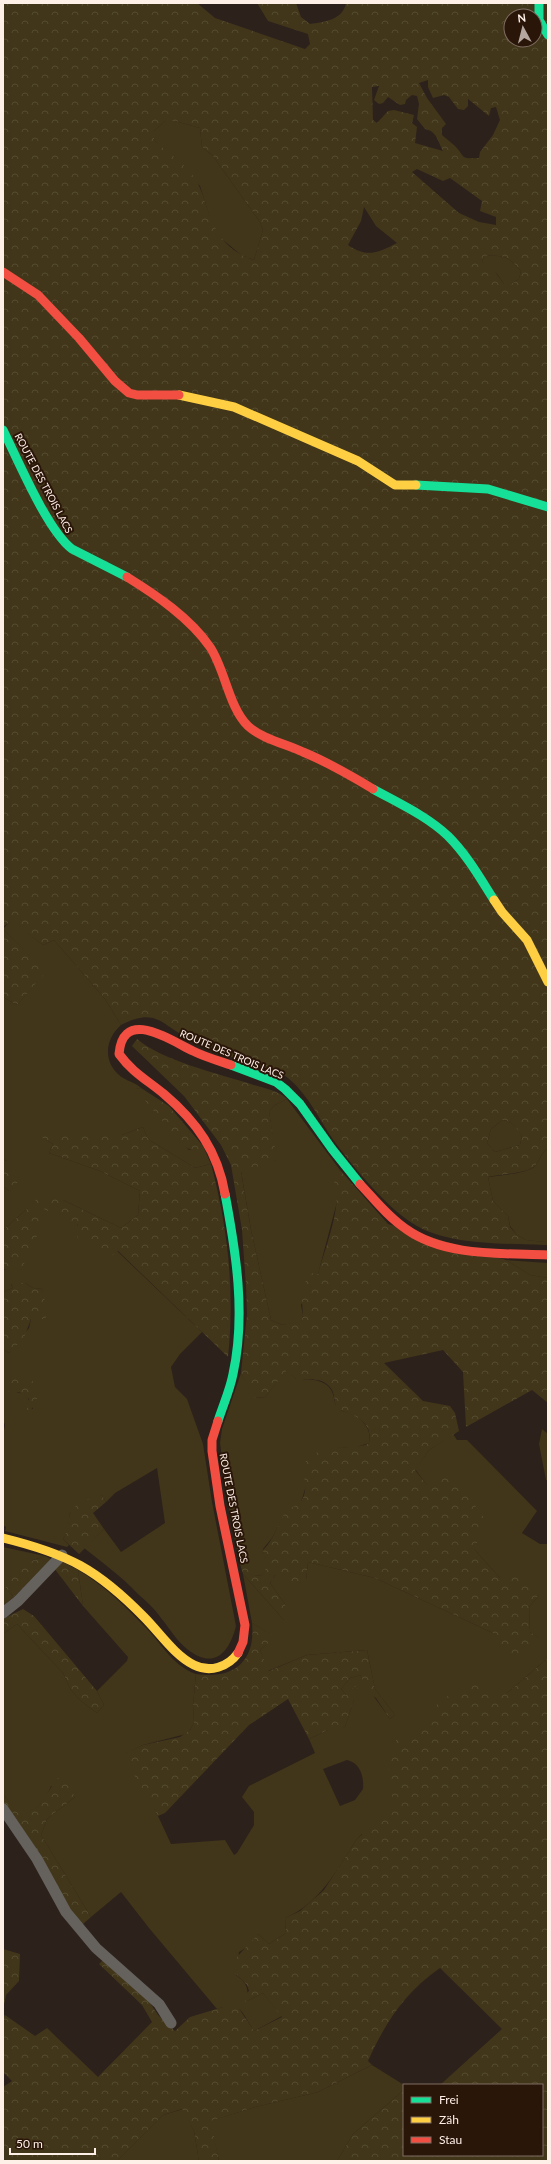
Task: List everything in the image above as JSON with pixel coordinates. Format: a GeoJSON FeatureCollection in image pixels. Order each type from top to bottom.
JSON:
{"type":"FeatureCollection","features":[{"type":"Feature","properties":{"kind":"street"},"geometry":{"type":"LineString","coordinates":[[539,3],[538,14],[540,24],[548,35]]}},
{"type":"Feature","properties":{"kind":"street"},"geometry":{"type":"LineString","coordinates":[[3,272],[20,282],[42,299],[79,338],[115,381],[129,393],[137,395],[186,395],[234,407],[358,461],[395,484],[450,486],[488,490],[548,507]]}},
{"type":"Feature","properties":{"kind":"street","name":"ROUTE DES TROIS LACS"},"geometry":{"type":"LineString","coordinates":[[3,430],[52,526],[64,543],[72,549],[115,569],[145,588],[188,623],[210,647],[221,669],[234,704],[248,726],[266,736],[304,752],[346,773],[431,822],[448,836],[470,862],[502,912],[527,940],[548,982]]}},
{"type":"Feature","properties":{"kind":"street","name":"ROUTE DES TROIS LACS"},"geometry":{"type":"LineString","coordinates":[[3,1538],[62,1555],[95,1573],[128,1601],[180,1655],[194,1665],[206,1668],[217,1668],[232,1660],[240,1650],[244,1639],[244,1619],[220,1506],[212,1451],[212,1440],[233,1374],[238,1338],[238,1283],[236,1253],[226,1196],[216,1157],[198,1129],[165,1095],[129,1068],[122,1059],[119,1048],[124,1035],[137,1029],[155,1032],[195,1052],[276,1082],[296,1098],[332,1149],[393,1217],[407,1229],[426,1239],[443,1244],[483,1251],[548,1254]]}},
{"type":"Feature","properties":{"kind":"street"},"geometry":{"type":"LineString","coordinates":[[3,1613],[18,1602],[62,1555]]}},
{"type":"Feature","properties":{"kind":"street"},"geometry":{"type":"LineString","coordinates":[[3,1809],[37,1859],[66,1912],[96,1948],[159,2004],[171,2023]]}},
{"type":"Feature","properties":{"kind":"green space"},"geometry":{"type":"Polygon","coordinates":[[[3,3],[197,3],[215,18],[305,49],[310,44],[308,34],[268,21],[257,3],[296,3],[301,17],[310,24],[327,21],[337,17],[344,9],[346,3],[548,3],[548,1148],[535,1166],[531,1169],[488,1177],[493,1201],[508,1216],[510,1227],[517,1235],[526,1240],[544,1242],[544,1245],[458,1240],[442,1236],[412,1223],[382,1198],[362,1176],[337,1145],[307,1099],[284,1075],[272,1069],[243,1061],[192,1040],[159,1020],[143,1017],[121,1025],[105,999],[54,940],[43,945],[11,921],[3,927],[3,3]],[[428,80],[419,83],[427,98],[446,124],[442,128],[442,135],[455,146],[464,157],[479,158],[480,152],[493,135],[500,120],[496,107],[491,108],[489,116],[468,99],[468,106],[464,110],[458,109],[449,97],[444,95],[433,98],[428,87],[428,80]],[[379,86],[372,87],[373,120],[377,123],[388,111],[394,110],[414,115],[412,123],[417,127],[415,143],[443,151],[435,134],[425,129],[417,119],[419,104],[417,96],[412,95],[406,100],[405,104],[400,105],[388,97],[383,103],[379,104],[374,100],[379,86]],[[165,121],[154,131],[154,140],[180,162],[194,177],[201,191],[213,224],[222,239],[236,251],[254,260],[263,230],[260,222],[213,156],[202,147],[200,128],[175,121],[165,121]],[[417,169],[412,172],[459,213],[479,222],[496,225],[496,217],[480,211],[482,201],[450,178],[443,181],[417,169]],[[364,207],[361,221],[348,245],[361,252],[372,253],[397,243],[376,226],[364,207]],[[484,256],[482,262],[490,265],[504,284],[511,284],[519,279],[521,271],[509,259],[501,256],[484,256]],[[502,1120],[491,1129],[487,1143],[495,1152],[520,1145],[522,1136],[514,1125],[502,1120]]]}},
{"type":"Feature","properties":{"kind":"green space"},"geometry":{"type":"Polygon","coordinates":[[[165,121],[175,121],[200,128],[202,147],[213,156],[260,222],[263,230],[254,260],[241,255],[222,239],[213,227],[200,186],[154,140],[154,131],[165,121]]]}},
{"type":"Feature","properties":{"kind":"green space"},"geometry":{"type":"Polygon","coordinates":[[[484,256],[501,256],[509,259],[521,271],[519,279],[511,284],[504,284],[497,274],[482,262],[484,256]]]}},
{"type":"Feature","properties":{"kind":"green space"},"geometry":{"type":"Polygon","coordinates":[[[11,920],[43,945],[54,940],[105,999],[121,1025],[111,1038],[109,1046],[109,1060],[113,1067],[118,1074],[141,1088],[136,1089],[189,1150],[203,1146],[211,1164],[195,1168],[151,1141],[147,1137],[143,1127],[122,1135],[38,1135],[53,1144],[49,1153],[100,1171],[140,1191],[138,1215],[121,1228],[63,1200],[78,1226],[117,1251],[202,1332],[180,1354],[171,1367],[175,1387],[187,1399],[203,1444],[212,1502],[236,1626],[229,1644],[219,1656],[205,1658],[196,1655],[183,1646],[150,1605],[118,1575],[84,1548],[104,1529],[121,1552],[165,1523],[157,1468],[115,1493],[106,1502],[102,1495],[70,1513],[68,1531],[63,1539],[69,1545],[67,1547],[5,1531],[6,1527],[3,1525],[3,1435],[5,1425],[3,1420],[3,1349],[9,1353],[29,1328],[31,1319],[45,1319],[42,1289],[33,1288],[25,1283],[11,1284],[13,1288],[3,1292],[3,1269],[5,1270],[28,1208],[3,1230],[3,1186],[9,1191],[7,1161],[3,1159],[3,997],[17,1005],[45,972],[3,929],[11,920]],[[32,1380],[14,1392],[26,1396],[30,1403],[29,1407],[33,1409],[32,1380]]]}},
{"type":"Feature","properties":{"kind":"green space"},"geometry":{"type":"Polygon","coordinates":[[[3,929],[46,972],[17,1005],[3,997],[3,929]]]}},
{"type":"Feature","properties":{"kind":"green space"},"geometry":{"type":"Polygon","coordinates":[[[137,1039],[147,1047],[175,1060],[274,1091],[287,1099],[275,1105],[269,1111],[277,1160],[241,1172],[251,1230],[271,1320],[282,1325],[301,1321],[303,1315],[301,1290],[310,1273],[318,1274],[335,1214],[337,1201],[334,1182],[340,1170],[388,1224],[506,1260],[530,1275],[548,1278],[548,1403],[532,1390],[466,1427],[463,1372],[443,1350],[384,1363],[423,1401],[450,1406],[455,1413],[459,1431],[429,1450],[415,1470],[427,1485],[452,1473],[487,1522],[474,1549],[500,1578],[519,1569],[539,1595],[529,1607],[530,1632],[541,1639],[514,1661],[493,1633],[375,1578],[308,1562],[306,1580],[296,1589],[275,1575],[270,1583],[285,1604],[286,1617],[284,1620],[243,1574],[240,1564],[248,1562],[255,1576],[262,1575],[266,1568],[263,1550],[273,1537],[287,1510],[301,1502],[303,1499],[305,1490],[304,1468],[308,1458],[326,1449],[365,1445],[369,1443],[370,1435],[365,1424],[361,1420],[337,1409],[334,1395],[329,1386],[321,1381],[296,1379],[287,1370],[265,1397],[254,1398],[241,1373],[247,1314],[246,1286],[242,1230],[231,1165],[221,1145],[184,1096],[132,1046],[137,1039]]]}},
{"type":"Feature","properties":{"kind":"green space"},"geometry":{"type":"Polygon","coordinates":[[[141,1088],[169,1106],[203,1146],[196,1151],[169,1139],[168,1138],[173,1133],[135,1089],[141,1088]]]}},
{"type":"Feature","properties":{"kind":"green space"},"geometry":{"type":"Polygon","coordinates":[[[287,1099],[340,1170],[337,1202],[318,1274],[301,1305],[303,1315],[301,1322],[282,1325],[271,1320],[251,1230],[241,1171],[276,1160],[269,1111],[275,1105],[287,1099]]]}},
{"type":"Feature","properties":{"kind":"green space"},"geometry":{"type":"Polygon","coordinates":[[[502,1120],[514,1125],[522,1136],[520,1145],[495,1152],[487,1143],[491,1129],[502,1120]]]}},
{"type":"Feature","properties":{"kind":"green space"},"geometry":{"type":"Polygon","coordinates":[[[143,1127],[147,1137],[151,1141],[195,1168],[211,1164],[226,1236],[231,1308],[228,1357],[118,1251],[107,1259],[77,1237],[78,1225],[35,1205],[36,1195],[63,1200],[121,1228],[138,1215],[140,1191],[100,1171],[49,1153],[53,1144],[37,1135],[122,1135],[143,1127]]]}},
{"type":"Feature","properties":{"kind":"green space"},"geometry":{"type":"Polygon","coordinates":[[[548,1148],[548,1245],[544,1245],[544,1242],[526,1240],[517,1235],[510,1226],[508,1216],[493,1201],[488,1177],[531,1169],[535,1166],[548,1148]]]}},
{"type":"Feature","properties":{"kind":"green space"},"geometry":{"type":"Polygon","coordinates":[[[3,1159],[7,1161],[20,1180],[9,1191],[3,1186],[3,1159]]]}},
{"type":"Feature","properties":{"kind":"green space"},"geometry":{"type":"Polygon","coordinates":[[[28,1208],[45,1219],[20,1272],[3,1269],[3,1230],[28,1208]]]}},
{"type":"Feature","properties":{"kind":"green space"},"geometry":{"type":"Polygon","coordinates":[[[506,1260],[548,1263],[548,1278],[530,1275],[506,1260]]]}},
{"type":"Feature","properties":{"kind":"green space"},"geometry":{"type":"Polygon","coordinates":[[[11,1283],[25,1283],[33,1288],[42,1289],[48,1314],[45,1319],[31,1319],[24,1338],[9,1353],[3,1349],[3,1292],[13,1288],[11,1283]]]}},
{"type":"Feature","properties":{"kind":"green space"},"geometry":{"type":"Polygon","coordinates":[[[287,1369],[296,1379],[320,1381],[329,1387],[338,1409],[355,1416],[363,1422],[368,1429],[370,1438],[369,1443],[357,1447],[338,1448],[315,1454],[301,1503],[286,1512],[272,1538],[263,1549],[267,1568],[262,1575],[255,1576],[240,1564],[231,1523],[220,1443],[222,1429],[241,1373],[255,1398],[265,1397],[287,1369]]]}},
{"type":"Feature","properties":{"kind":"green space"},"geometry":{"type":"Polygon","coordinates":[[[19,1375],[32,1380],[38,1391],[36,1405],[25,1414],[23,1410],[29,1407],[29,1399],[19,1392],[9,1395],[8,1387],[13,1377],[19,1375]]]}},
{"type":"Feature","properties":{"kind":"green space"},"geometry":{"type":"Polygon","coordinates":[[[542,1429],[548,1434],[548,1480],[546,1480],[539,1444],[542,1429]]]}},
{"type":"Feature","properties":{"kind":"green space"},"geometry":{"type":"Polygon","coordinates":[[[453,1434],[457,1440],[467,1440],[537,1511],[522,1533],[540,1544],[548,1544],[548,1658],[507,1693],[365,1839],[362,1834],[357,1839],[327,1884],[309,1904],[298,1912],[285,1918],[286,1933],[269,1944],[258,1934],[249,1946],[239,1952],[236,1975],[243,1981],[247,1990],[245,2002],[263,1993],[282,2016],[254,2031],[240,2010],[236,2007],[232,2006],[217,2009],[121,1892],[91,1917],[41,1835],[47,1819],[75,1797],[51,1786],[39,1806],[30,1812],[18,1814],[3,1794],[3,1634],[17,1624],[63,1673],[71,1690],[81,1701],[97,1713],[104,1705],[97,1691],[127,1661],[128,1657],[83,1606],[78,1570],[104,1588],[120,1602],[173,1659],[187,1670],[196,1674],[193,1706],[194,1722],[190,1730],[186,1734],[143,1745],[125,1754],[171,1844],[225,1840],[234,1855],[237,1853],[254,1825],[254,1812],[242,1797],[249,1786],[315,1753],[309,1739],[328,1730],[345,1727],[354,1700],[346,1695],[341,1689],[350,1678],[360,1675],[390,1719],[395,1715],[375,1689],[367,1650],[307,1655],[268,1671],[260,1650],[275,1637],[252,1623],[243,1574],[284,1620],[285,1604],[270,1583],[275,1575],[306,1580],[308,1562],[375,1578],[493,1633],[540,1639],[530,1632],[529,1607],[539,1595],[500,1578],[474,1549],[415,1469],[429,1450],[453,1434]],[[347,1760],[323,1769],[340,1806],[355,1800],[363,1789],[361,1772],[356,1764],[347,1760]]]}},
{"type":"Feature","properties":{"kind":"green space"},"geometry":{"type":"Polygon","coordinates":[[[102,1495],[106,1502],[93,1513],[104,1529],[79,1554],[63,1539],[67,1530],[70,1514],[75,1506],[89,1499],[102,1495]]]}},
{"type":"Feature","properties":{"kind":"green space"},"geometry":{"type":"Polygon","coordinates":[[[3,1547],[45,1556],[33,1560],[5,1587],[14,1597],[4,1605],[3,1547]]]}},
{"type":"Feature","properties":{"kind":"green space"},"geometry":{"type":"Polygon","coordinates":[[[45,1556],[51,1559],[14,1597],[5,1587],[9,1580],[21,1567],[31,1561],[45,1556]]]}},
{"type":"Feature","properties":{"kind":"green space"},"geometry":{"type":"Polygon","coordinates":[[[61,1561],[78,1570],[83,1606],[54,1568],[61,1561]]]}},
{"type":"Feature","properties":{"kind":"green space"},"geometry":{"type":"Polygon","coordinates":[[[23,1609],[34,1616],[97,1691],[104,1705],[97,1713],[81,1701],[71,1690],[63,1673],[17,1624],[3,1634],[3,1619],[23,1609]]]}},
{"type":"Feature","properties":{"kind":"green space"},"geometry":{"type":"Polygon","coordinates":[[[252,1623],[276,1637],[260,1650],[269,1671],[307,1655],[367,1650],[375,1689],[395,1715],[390,1719],[376,1698],[370,1694],[360,1675],[350,1678],[341,1689],[346,1695],[355,1686],[358,1689],[352,1695],[354,1700],[345,1727],[338,1730],[328,1730],[309,1739],[288,1699],[249,1725],[165,1813],[158,1816],[127,1763],[124,1754],[143,1745],[180,1737],[190,1730],[194,1722],[193,1706],[196,1674],[221,1674],[231,1671],[240,1665],[250,1648],[252,1623]]]}},
{"type":"Feature","properties":{"kind":"green space"},"geometry":{"type":"Polygon","coordinates":[[[548,1658],[548,2161],[337,2161],[353,2134],[403,2091],[403,2156],[543,2156],[543,2084],[441,2084],[502,2029],[440,1968],[416,1987],[397,2009],[368,2061],[372,2065],[318,2092],[255,2107],[211,2121],[219,2161],[199,2161],[194,2131],[182,2109],[163,2115],[117,2161],[3,2161],[3,2087],[12,2081],[3,2072],[3,2017],[5,2015],[35,2036],[47,2028],[98,2077],[152,2022],[142,2005],[99,1964],[103,1960],[150,2003],[158,2015],[175,2031],[190,2017],[230,2005],[238,2007],[254,2031],[282,2017],[263,1993],[245,2002],[244,1995],[249,1991],[247,1985],[233,1971],[234,1960],[258,1934],[269,1944],[286,1933],[285,1918],[300,1911],[324,1890],[357,1839],[374,1824],[393,1802],[387,1774],[396,1741],[396,1730],[399,1729],[400,1737],[415,1734],[441,1699],[478,1683],[495,1693],[507,1693],[548,1658]]]}},
{"type":"Feature","properties":{"kind":"green space"},"geometry":{"type":"Polygon","coordinates":[[[62,1774],[75,1797],[47,1819],[41,1835],[91,1917],[82,1925],[66,1903],[42,1857],[3,1802],[3,1794],[18,1813],[34,1810],[62,1774]]]}},
{"type":"Feature","properties":{"kind":"green space"},"geometry":{"type":"Polygon","coordinates":[[[3,1949],[20,1954],[19,1981],[6,1995],[3,2010],[3,1949]]]}},
{"type":"Feature","properties":{"kind":"green space"},"geometry":{"type":"Polygon","coordinates":[[[372,2065],[403,2084],[403,2091],[353,2134],[337,2161],[219,2161],[210,2121],[255,2107],[318,2092],[372,2065]]]}},
{"type":"Feature","properties":{"kind":"green space"},"geometry":{"type":"Polygon","coordinates":[[[183,2109],[194,2131],[199,2161],[117,2161],[163,2115],[183,2109]]]}},
{"type":"Feature","properties":{"kind":"traffic: fast"},"geometry":{"type":"LineString","coordinates":[[539,3],[539,20],[548,35]]}},
{"type":"Feature","properties":{"kind":"traffic: fast"},"geometry":{"type":"LineString","coordinates":[[3,430],[43,511],[62,540],[72,549],[127,577]]}},
{"type":"Feature","properties":{"kind":"traffic: fast"},"geometry":{"type":"LineString","coordinates":[[416,485],[488,489],[548,507]]}},
{"type":"Feature","properties":{"kind":"traffic: fast"},"geometry":{"type":"LineString","coordinates":[[373,789],[422,816],[448,836],[467,859],[494,900]]}},
{"type":"Feature","properties":{"kind":"traffic: fast"},"geometry":{"type":"LineString","coordinates":[[231,1065],[276,1082],[285,1089],[300,1104],[332,1149],[360,1184]]}},
{"type":"Feature","properties":{"kind":"traffic: fast"},"geometry":{"type":"LineString","coordinates":[[218,1421],[232,1380],[239,1329],[236,1261],[225,1194]]}},
{"type":"Feature","properties":{"kind":"traffic: slow"},"geometry":{"type":"LineString","coordinates":[[179,395],[234,407],[358,461],[395,485],[416,485]]}},
{"type":"Feature","properties":{"kind":"traffic: slow"},"geometry":{"type":"LineString","coordinates":[[494,900],[502,912],[527,940],[548,982]]}},
{"type":"Feature","properties":{"kind":"traffic: slow"},"geometry":{"type":"LineString","coordinates":[[3,1538],[46,1550],[64,1557],[96,1575],[127,1600],[180,1656],[194,1665],[206,1668],[218,1667],[229,1662],[238,1653]]}},
{"type":"Feature","properties":{"kind":"traffic: jam"},"geometry":{"type":"LineString","coordinates":[[3,272],[38,295],[79,338],[115,381],[129,393],[137,395],[179,395]]}},
{"type":"Feature","properties":{"kind":"traffic: jam"},"geometry":{"type":"LineString","coordinates":[[127,577],[172,608],[202,636],[210,647],[220,666],[236,709],[248,726],[267,738],[330,764],[373,789]]}},
{"type":"Feature","properties":{"kind":"traffic: jam"},"geometry":{"type":"LineString","coordinates":[[225,1194],[222,1179],[211,1151],[196,1127],[176,1105],[134,1071],[119,1054],[122,1040],[129,1032],[138,1029],[161,1035],[198,1053],[231,1065]]}},
{"type":"Feature","properties":{"kind":"traffic: jam"},"geometry":{"type":"LineString","coordinates":[[360,1184],[399,1224],[421,1238],[438,1245],[474,1252],[548,1255]]}},
{"type":"Feature","properties":{"kind":"traffic: jam"},"geometry":{"type":"LineString","coordinates":[[218,1421],[212,1440],[212,1451],[220,1506],[245,1625],[243,1642],[238,1653]]}}]}
